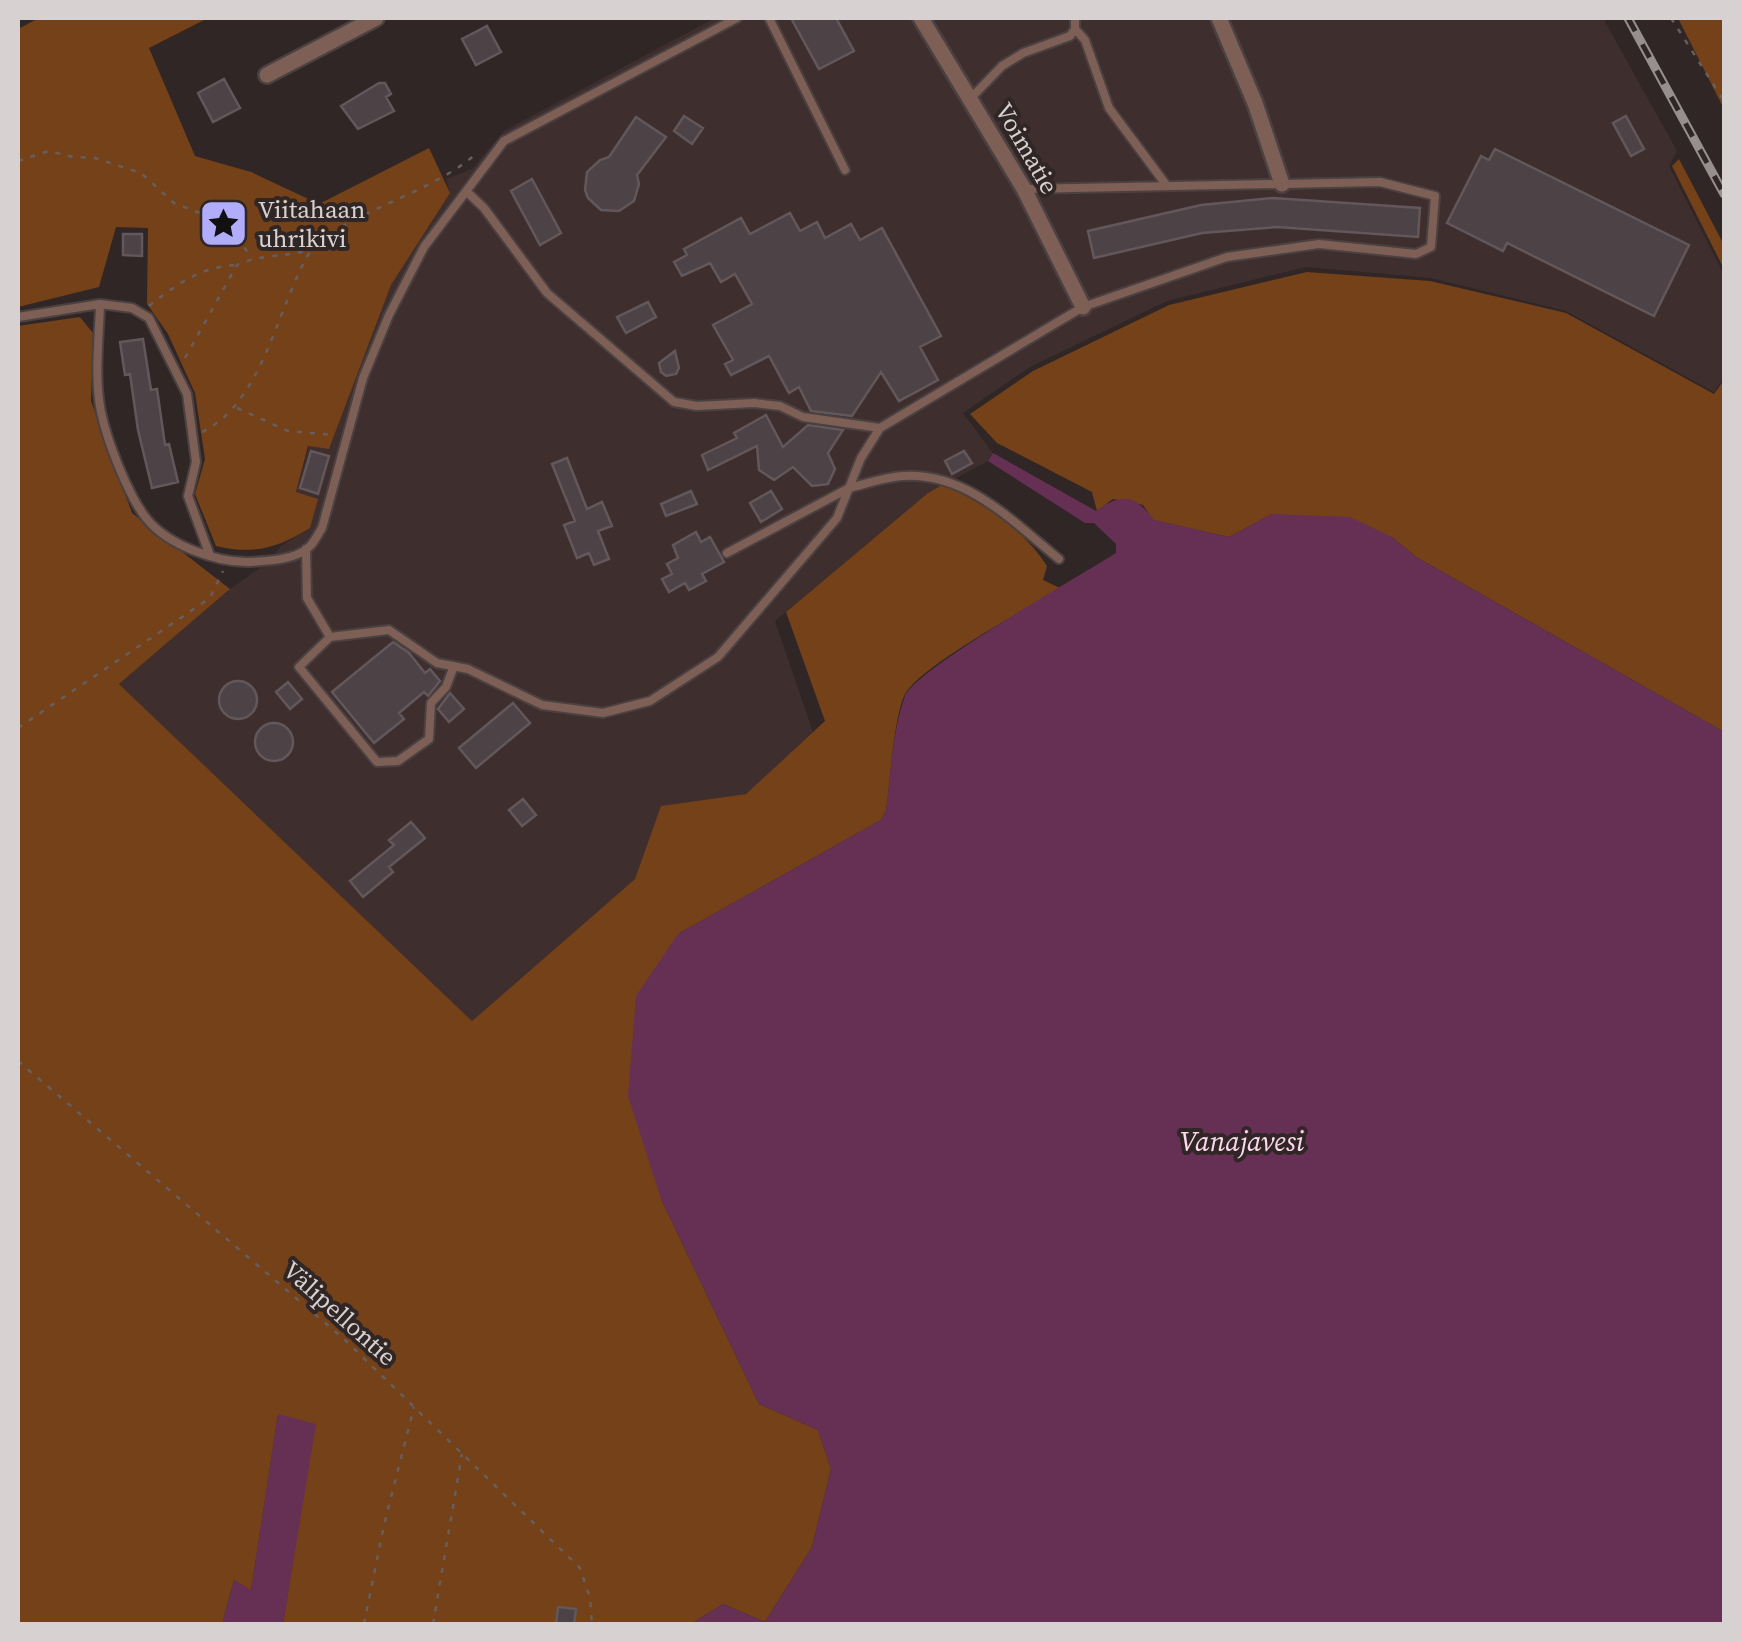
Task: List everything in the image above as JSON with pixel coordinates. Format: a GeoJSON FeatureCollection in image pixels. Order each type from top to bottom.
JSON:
{"type":"FeatureCollection","features":[{"type":"Feature","properties":{"kind":"street"},"geometry":{"type":"LineString","coordinates":[[267,75],[376,18]]}},
{"type":"Feature","properties":{"kind":"street","name":"Voimatie"},"geometry":{"type":"LineString","coordinates":[[921,18],[1024,189],[1083,307]]}},
{"type":"Feature","properties":{"kind":"street"},"geometry":{"type":"LineString","coordinates":[[1218,18],[1255,103],[1282,184]]}},
{"type":"Feature","properties":{"kind":"lane"},"geometry":{"type":"LineString","coordinates":[[100,304],[97,370],[101,413],[130,489],[146,518],[169,539],[241,562],[270,561],[306,549],[322,528],[363,378],[389,315],[424,247],[504,140],[737,18]]}},
{"type":"Feature","properties":{"kind":"lane"},"geometry":{"type":"LineString","coordinates":[[769,18],[845,170]]}},
{"type":"Feature","properties":{"kind":"lane"},"geometry":{"type":"LineString","coordinates":[[970,99],[1002,66],[1022,53],[1070,36],[1075,18]]}},
{"type":"Feature","properties":{"kind":"lane"},"geometry":{"type":"LineString","coordinates":[[1075,29],[1085,40],[1109,108],[1168,186]]}},
{"type":"Feature","properties":{"kind":"lane"},"geometry":{"type":"LineString","coordinates":[[454,666],[446,687],[431,702],[428,739],[398,761],[377,762],[299,668],[330,637],[389,630],[437,663],[454,666],[468,670],[542,705],[603,713],[650,701],[718,657],[837,518],[860,458],[880,428],[1083,307],[1227,257],[1320,244],[1416,254],[1431,248],[1435,196],[1380,182],[1024,189]]}},
{"type":"Feature","properties":{"kind":"lane"},"geometry":{"type":"LineString","coordinates":[[466,192],[484,208],[547,294],[674,402],[697,406],[767,404],[803,417],[880,428]]}},
{"type":"Feature","properties":{"kind":"lane"},"geometry":{"type":"LineString","coordinates":[[18,317],[100,304],[117,305],[149,318],[187,394],[196,462],[188,496],[209,554]]}},
{"type":"Feature","properties":{"kind":"lane"},"geometry":{"type":"LineString","coordinates":[[727,552],[849,488],[902,476],[943,479],[985,499],[1059,559]]}},
{"type":"Feature","properties":{"kind":"lane"},"geometry":{"type":"LineString","coordinates":[[306,549],[307,598],[330,637]]}},
{"type":"Feature","properties":{"kind":"path"},"geometry":{"type":"LineString","coordinates":[[1672,18],[1724,101]]}},
{"type":"Feature","properties":{"kind":"path"},"geometry":{"type":"LineString","coordinates":[[140,313],[213,266],[237,265],[252,257],[312,248],[418,187],[452,174],[486,146]]}},
{"type":"Feature","properties":{"kind":"path"},"geometry":{"type":"LineString","coordinates":[[18,160],[50,151],[72,158],[94,158],[140,173],[174,203],[218,215],[252,257]]}},
{"type":"Feature","properties":{"kind":"path"},"geometry":{"type":"LineString","coordinates":[[194,437],[235,407],[247,389],[291,286],[312,248]]}},
{"type":"Feature","properties":{"kind":"path"},"geometry":{"type":"LineString","coordinates":[[178,371],[237,265]]}},
{"type":"Feature","properties":{"kind":"path"},"geometry":{"type":"LineString","coordinates":[[235,407],[288,431],[346,437]]}},
{"type":"Feature","properties":{"kind":"path"},"geometry":{"type":"LineString","coordinates":[[18,728],[210,598],[223,576],[224,558]]}},
{"type":"Feature","properties":{"kind":"path","name":"Välipellontie"},"geometry":{"type":"LineString","coordinates":[[18,1062],[272,1274],[415,1405],[580,1568],[590,1598],[592,1624]]}},
{"type":"Feature","properties":{"kind":"path"},"geometry":{"type":"LineString","coordinates":[[364,1624],[415,1405]]}},
{"type":"Feature","properties":{"kind":"path"},"geometry":{"type":"LineString","coordinates":[[433,1624],[463,1452]]}},
{"type":"Feature","properties":{"kind":"shaded area"},"geometry":{"type":"Polygon","coordinates":[[[39,18],[208,18],[149,48],[195,156],[251,172],[319,204],[429,148],[450,193],[391,285],[329,449],[308,446],[296,492],[318,499],[310,528],[287,541],[254,550],[216,546],[195,494],[205,459],[195,393],[168,334],[147,304],[148,228],[116,227],[99,287],[18,307],[18,29],[39,18]]]}},
{"type":"Feature","properties":{"kind":"shaded area"},"geometry":{"type":"Polygon","coordinates":[[[715,18],[1603,18],[1677,151],[1669,166],[1724,275],[1724,377],[1714,392],[1566,311],[1431,278],[1306,267],[1167,301],[1030,367],[963,413],[993,453],[988,461],[928,493],[775,621],[813,732],[746,794],[662,806],[635,879],[472,1021],[119,684],[230,589],[270,561],[281,546],[310,528],[296,492],[309,446],[329,449],[391,285],[450,193],[446,179],[472,169],[504,131],[715,18]]]}},
{"type":"Feature","properties":{"kind":"shaded area"},"geometry":{"type":"Polygon","coordinates":[[[1678,18],[1724,18],[1724,109],[1678,18]]]}},
{"type":"Feature","properties":{"kind":"shaded area"},"geometry":{"type":"Polygon","coordinates":[[[1679,159],[1724,245],[1724,269],[1672,166],[1679,159]]]}},
{"type":"Feature","properties":{"kind":"shaded area"},"geometry":{"type":"Polygon","coordinates":[[[1307,272],[1430,281],[1566,313],[1714,394],[1724,380],[1724,732],[1416,557],[1392,537],[1272,514],[1229,537],[1153,520],[1143,505],[1113,499],[1097,511],[1092,492],[997,443],[970,414],[1033,371],[1169,305],[1307,272]]]}},
{"type":"Feature","properties":{"kind":"shaded area"},"geometry":{"type":"Polygon","coordinates":[[[80,317],[93,333],[91,401],[132,513],[230,589],[119,684],[472,1021],[635,879],[661,806],[746,794],[825,721],[786,612],[928,493],[944,484],[1001,518],[1047,566],[1043,580],[1060,588],[935,665],[907,691],[899,714],[886,811],[881,820],[678,934],[661,1199],[759,1404],[818,1430],[831,1469],[812,1547],[765,1622],[723,1604],[691,1624],[283,1624],[294,1553],[278,1415],[251,1591],[234,1580],[222,1624],[18,1624],[18,326],[80,317]]]}},
{"type":"Feature","properties":{"kind":"water","name":"Vanajavesi"},"geometry":{"type":"Polygon","coordinates":[[[993,453],[1096,511],[1113,501],[1127,499],[1140,505],[1154,520],[1229,537],[1272,514],[1350,517],[1392,537],[1416,557],[1724,732],[1724,1624],[691,1624],[723,1604],[765,1622],[812,1547],[831,1469],[818,1430],[759,1404],[661,1199],[628,1096],[636,996],[678,934],[881,820],[886,811],[901,710],[905,696],[916,683],[967,645],[1116,553],[1116,544],[1094,523],[1085,523],[988,461],[993,453]]]}},
{"type":"Feature","properties":{"kind":"water"},"geometry":{"type":"Polygon","coordinates":[[[278,1414],[316,1424],[283,1624],[222,1624],[234,1580],[251,1590],[278,1414]]]}},
{"type":"Feature","properties":{"kind":"building"},"geometry":{"type":"Polygon","coordinates":[[[791,18],[836,18],[854,51],[819,69],[791,18]]]}},
{"type":"Feature","properties":{"kind":"building"},"geometry":{"type":"Polygon","coordinates":[[[487,26],[501,52],[476,65],[462,39],[487,26]]]}},
{"type":"Feature","properties":{"kind":"building"},"geometry":{"type":"Polygon","coordinates":[[[224,79],[240,108],[213,122],[198,93],[224,79]]]}},
{"type":"Feature","properties":{"kind":"building"},"geometry":{"type":"Polygon","coordinates":[[[385,83],[391,94],[386,97],[394,111],[358,129],[341,106],[385,83]]]}},
{"type":"Feature","properties":{"kind":"building"},"geometry":{"type":"Polygon","coordinates":[[[684,116],[703,128],[692,144],[674,131],[684,116]]]}},
{"type":"Feature","properties":{"kind":"building"},"geometry":{"type":"Polygon","coordinates":[[[1626,116],[1644,149],[1631,156],[1613,123],[1626,116]]]}},
{"type":"Feature","properties":{"kind":"building"},"geometry":{"type":"Polygon","coordinates":[[[636,117],[666,137],[637,175],[639,184],[634,201],[619,211],[601,210],[585,190],[587,172],[609,157],[636,117]]]}},
{"type":"Feature","properties":{"kind":"building"},"geometry":{"type":"Polygon","coordinates":[[[1495,149],[1689,245],[1654,316],[1507,243],[1503,251],[1447,223],[1481,156],[1489,160],[1495,149]]]}},
{"type":"Feature","properties":{"kind":"building"},"geometry":{"type":"Polygon","coordinates":[[[532,179],[561,233],[540,245],[511,191],[532,179]]]}},
{"type":"Feature","properties":{"kind":"building"},"geometry":{"type":"Polygon","coordinates":[[[1273,198],[1420,208],[1418,237],[1277,227],[1202,233],[1094,258],[1088,231],[1201,205],[1273,198]]]}},
{"type":"Feature","properties":{"kind":"building"},"geometry":{"type":"Polygon","coordinates":[[[790,213],[800,231],[817,222],[825,238],[851,224],[860,240],[882,228],[941,336],[920,347],[938,380],[899,401],[881,372],[852,416],[811,411],[799,387],[789,393],[769,356],[731,375],[725,364],[733,360],[713,325],[752,304],[735,274],[721,282],[710,263],[682,276],[674,262],[687,255],[684,249],[741,218],[750,234],[790,213]]]}},
{"type":"Feature","properties":{"kind":"building"},"geometry":{"type":"Polygon","coordinates":[[[123,234],[142,234],[142,256],[123,255],[123,234]]]}},
{"type":"Feature","properties":{"kind":"building"},"geometry":{"type":"Polygon","coordinates":[[[648,302],[656,317],[626,333],[617,317],[648,302]]]}},
{"type":"Feature","properties":{"kind":"building"},"geometry":{"type":"Polygon","coordinates":[[[143,339],[151,390],[157,389],[165,445],[169,444],[178,482],[152,488],[120,342],[143,339]]]}},
{"type":"Feature","properties":{"kind":"building"},"geometry":{"type":"Polygon","coordinates":[[[675,351],[679,368],[676,374],[666,376],[659,363],[675,351]]]}},
{"type":"Feature","properties":{"kind":"building"},"geometry":{"type":"Polygon","coordinates":[[[766,415],[783,447],[808,425],[843,430],[828,453],[835,469],[828,484],[812,486],[793,467],[774,480],[759,470],[757,446],[708,470],[702,455],[737,438],[734,433],[766,415]]]}},
{"type":"Feature","properties":{"kind":"building"},"geometry":{"type":"Polygon","coordinates":[[[311,451],[329,456],[318,494],[300,488],[311,451]]]}},
{"type":"Feature","properties":{"kind":"building"},"geometry":{"type":"Polygon","coordinates":[[[964,451],[972,463],[952,474],[945,461],[964,451]]]}},
{"type":"Feature","properties":{"kind":"building"},"geometry":{"type":"Polygon","coordinates":[[[567,458],[587,509],[602,502],[612,526],[598,531],[609,559],[594,565],[589,553],[577,558],[564,525],[575,521],[552,464],[567,458]]]}},
{"type":"Feature","properties":{"kind":"building"},"geometry":{"type":"Polygon","coordinates":[[[691,491],[697,504],[666,516],[661,504],[691,491]]]}},
{"type":"Feature","properties":{"kind":"building"},"geometry":{"type":"Polygon","coordinates":[[[771,491],[782,509],[761,522],[750,503],[771,491]]]}},
{"type":"Feature","properties":{"kind":"building"},"geometry":{"type":"Polygon","coordinates":[[[696,532],[701,542],[710,537],[724,562],[702,574],[706,581],[689,590],[685,583],[669,592],[662,579],[672,574],[667,564],[678,558],[673,545],[696,532]]]}},
{"type":"Feature","properties":{"kind":"building"},"geometry":{"type":"Polygon","coordinates":[[[393,642],[409,653],[425,673],[430,669],[440,681],[428,696],[424,692],[399,713],[404,719],[374,743],[332,692],[393,642]]]}},
{"type":"Feature","properties":{"kind":"building"},"geometry":{"type":"Polygon","coordinates":[[[238,681],[251,687],[257,700],[251,713],[238,719],[225,713],[219,700],[225,687],[238,681]]]}},
{"type":"Feature","properties":{"kind":"building"},"geometry":{"type":"Polygon","coordinates":[[[288,682],[302,699],[290,709],[276,692],[288,682]]]}},
{"type":"Feature","properties":{"kind":"building"},"geometry":{"type":"Polygon","coordinates":[[[450,693],[464,709],[449,722],[438,709],[450,693]]]}},
{"type":"Feature","properties":{"kind":"building"},"geometry":{"type":"Polygon","coordinates":[[[513,703],[530,723],[476,768],[459,748],[513,703]]]}},
{"type":"Feature","properties":{"kind":"building"},"geometry":{"type":"Polygon","coordinates":[[[274,723],[287,729],[293,742],[287,755],[274,761],[261,755],[255,742],[261,729],[274,723]]]}},
{"type":"Feature","properties":{"kind":"building"},"geometry":{"type":"Polygon","coordinates":[[[523,799],[536,815],[522,826],[509,810],[523,799]]]}},
{"type":"Feature","properties":{"kind":"building"},"geometry":{"type":"Polygon","coordinates":[[[411,822],[425,838],[389,867],[393,872],[363,897],[350,881],[394,845],[389,840],[411,822]]]}},
{"type":"Feature","properties":{"kind":"building"},"geometry":{"type":"Polygon","coordinates":[[[558,1607],[576,1609],[574,1624],[556,1624],[558,1607]]]}},
{"type":"Feature","properties":{"kind":"railway"},"geometry":{"type":"LineString","coordinates":[[1628,18],[1724,194]]}},
{"type":"Feature","properties":{"kind":"place","name":"Viitahaan uhrikivi"},"geometry":{"type":"Point","coordinates":[223,223]}}]}
